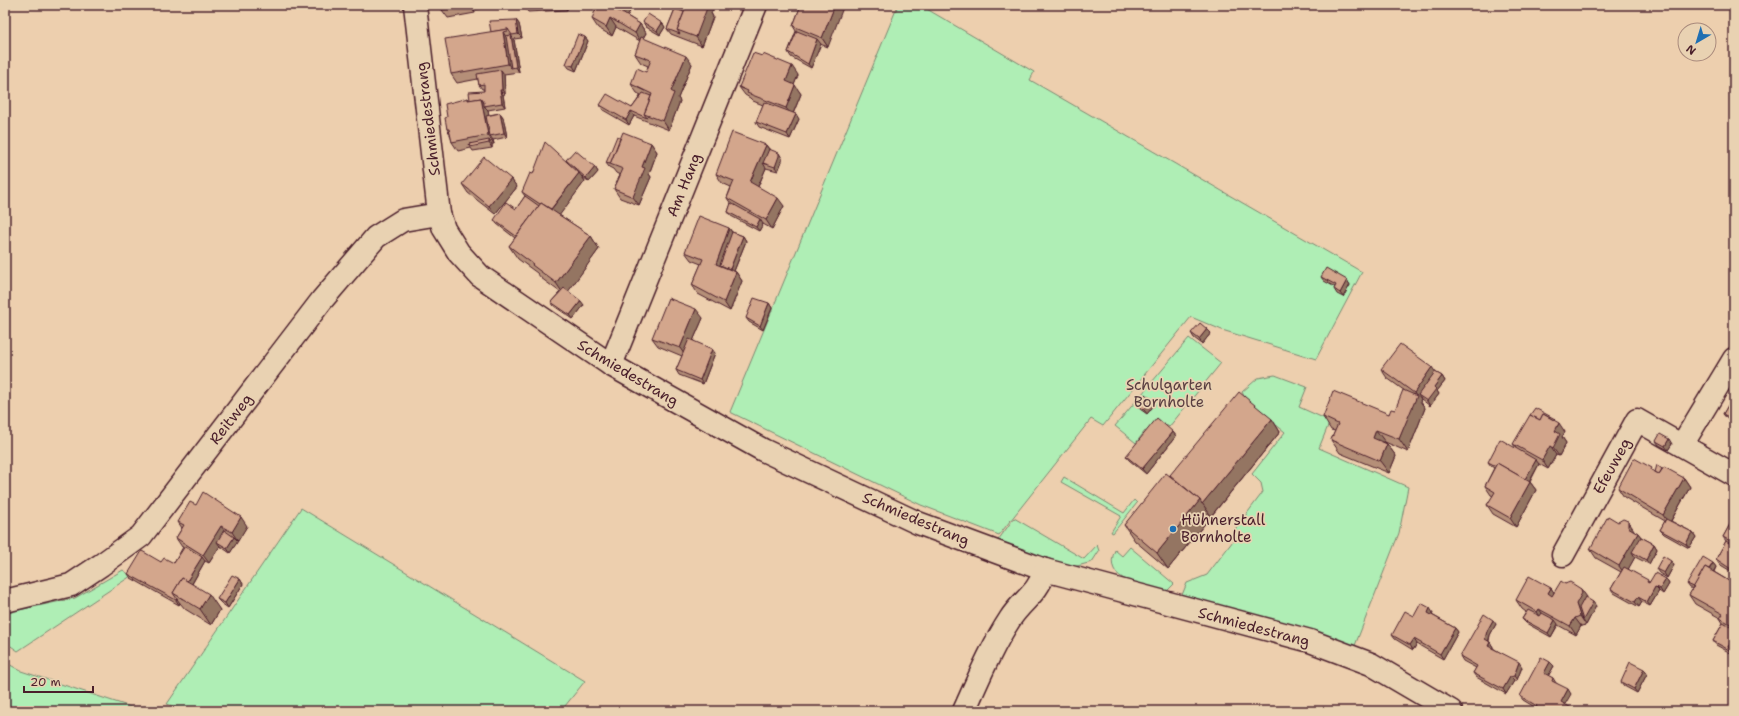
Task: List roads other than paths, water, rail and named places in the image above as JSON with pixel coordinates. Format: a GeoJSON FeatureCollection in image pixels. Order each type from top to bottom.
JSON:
{"type":"FeatureCollection","features":[{"type":"Feature","properties":{"kind":"street","name":"Schmiedestrang"},"geometry":{"type":"LineString","coordinates":[[415,5],[439,214],[444,228],[459,253],[480,276],[611,365],[763,450],[882,507],[918,523],[1045,570],[1310,641],[1371,664],[1451,711]]}},
{"type":"Feature","properties":{"kind":"street","name":"Am Hang"},"geometry":{"type":"LineString","coordinates":[[611,365],[756,5]]}},
{"type":"Feature","properties":{"kind":"street","name":"Reitweg"},"geometry":{"type":"LineString","coordinates":[[5,601],[71,585],[141,536],[322,300],[376,237],[403,220],[439,214]]}},
{"type":"Feature","properties":{"kind":"street"},"geometry":{"type":"LineString","coordinates":[[1682,445],[1734,359]]}},
{"type":"Feature","properties":{"kind":"street","name":"Efeuweg"},"geometry":{"type":"LineString","coordinates":[[1563,555],[1638,420],[1734,475]]}},
{"type":"Feature","properties":{"kind":"street"},"geometry":{"type":"LineString","coordinates":[[964,711],[1010,618],[1041,583],[1045,570]]}},
{"type":"Feature","properties":{"kind":"place","name":"Hühnerstall Bornholte"},"geometry":{"type":"Point","coordinates":[1173,529]}},
{"type":"Feature","properties":{"kind":"park label","name":"Schulgarten Bornholte"},"geometry":{"type":"Point","coordinates":[1169,394]}}]}
